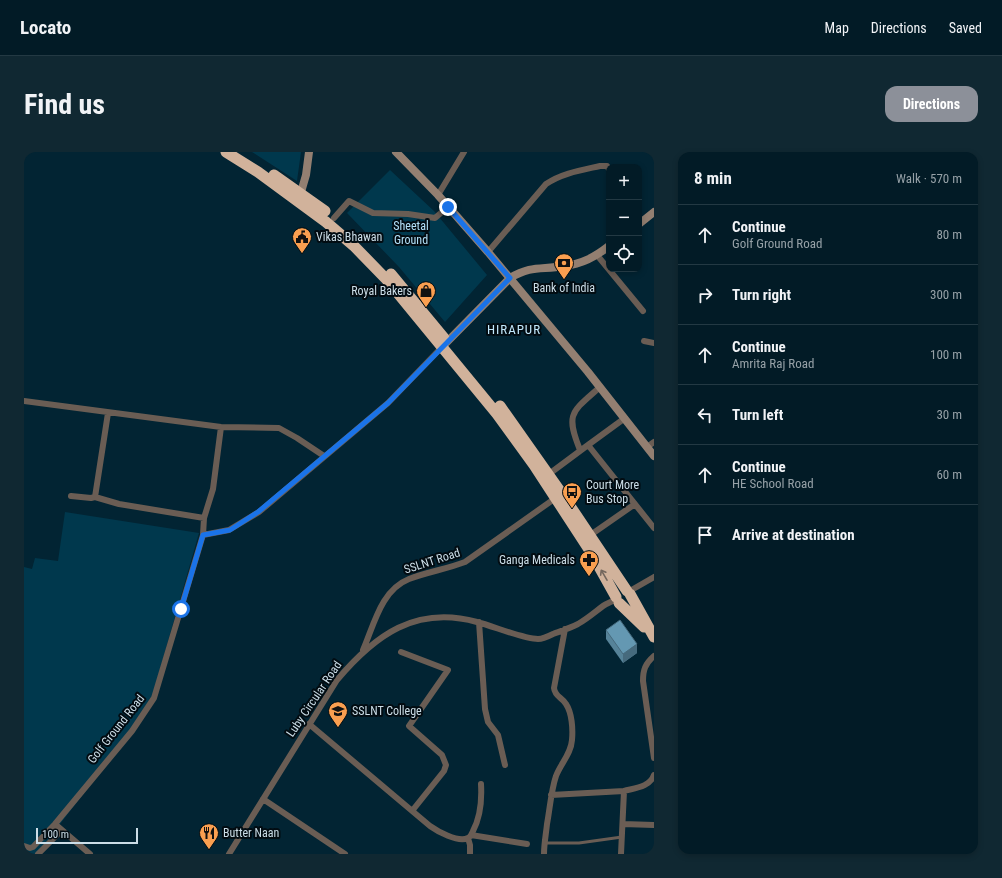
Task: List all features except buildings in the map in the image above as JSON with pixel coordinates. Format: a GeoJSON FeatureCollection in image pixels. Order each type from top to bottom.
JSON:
{"type":"FeatureCollection","features":[{"type":"Feature","properties":{"kind":"highway"},"geometry":{"type":"LineString","coordinates":[[226,152],[334,218],[380,262],[445,345],[589,536],[628,592],[654,637]]}},
{"type":"Feature","properties":{"kind":"highway"},"geometry":{"type":"LineString","coordinates":[[240,152],[300,198],[369,260],[495,399],[549,474],[559,496],[617,600],[654,637]]}},
{"type":"Feature","properties":{"kind":"highway"},"geometry":{"type":"LineString","coordinates":[[617,600],[617,593],[620,590],[628,592]]}},
{"type":"Feature","properties":{"kind":"street"},"geometry":{"type":"LineString","coordinates":[[300,198],[306,175],[309,152]]}},
{"type":"Feature","properties":{"kind":"street"},"geometry":{"type":"LineString","coordinates":[[396,152],[438,194],[488,252],[625,418],[651,445],[654,456]]}},
{"type":"Feature","properties":{"kind":"street"},"geometry":{"type":"LineString","coordinates":[[438,194],[464,152]]}},
{"type":"Feature","properties":{"kind":"street"},"geometry":{"type":"LineString","coordinates":[[488,252],[546,184],[552,179],[600,166],[606,166]]}},
{"type":"Feature","properties":{"kind":"street"},"geometry":{"type":"LineString","coordinates":[[334,218],[349,201],[373,213],[408,214],[435,218],[448,207]]}},
{"type":"Feature","properties":{"kind":"street"},"geometry":{"type":"LineString","coordinates":[[642,222],[654,212]]}},
{"type":"Feature","properties":{"kind":"street"},"geometry":{"type":"LineString","coordinates":[[203,535],[230,530],[258,512],[388,403],[510,278],[524,270],[571,265],[587,261],[606,248]]}},
{"type":"Feature","properties":{"kind":"street"},"geometry":{"type":"LineString","coordinates":[[597,255],[643,311]]}},
{"type":"Feature","properties":{"kind":"street"},"geometry":{"type":"LineString","coordinates":[[644,341],[654,343]]}},
{"type":"Feature","properties":{"kind":"street"},"geometry":{"type":"LineString","coordinates":[[580,450],[574,436],[572,417],[576,408],[600,386]]}},
{"type":"Feature","properties":{"kind":"street"},"geometry":{"type":"LineString","coordinates":[[24,401],[221,427],[279,428],[324,456]]}},
{"type":"Feature","properties":{"kind":"street"},"geometry":{"type":"LineString","coordinates":[[95,497],[108,413]]}},
{"type":"Feature","properties":{"kind":"street"},"geometry":{"type":"LineString","coordinates":[[549,474],[625,418]]}},
{"type":"Feature","properties":{"kind":"street","name":"Golf Ground Road"},"geometry":{"type":"LineString","coordinates":[[24,846],[30,848],[33,847],[55,824],[132,731],[154,698],[203,535],[204,518],[212,489],[221,427]]}},
{"type":"Feature","properties":{"kind":"street"},"geometry":{"type":"LineString","coordinates":[[588,445],[654,528]]}},
{"type":"Feature","properties":{"kind":"street"},"geometry":{"type":"LineString","coordinates":[[71,496],[95,497],[119,504],[204,518]]}},
{"type":"Feature","properties":{"kind":"street","name":"SSLNT Road"},"geometry":{"type":"LineString","coordinates":[[362,653],[384,600],[390,591],[399,584],[418,576],[453,567],[465,562],[559,496]]}},
{"type":"Feature","properties":{"kind":"street"},"geometry":{"type":"LineString","coordinates":[[589,536],[635,504]]}},
{"type":"Feature","properties":{"kind":"street"},"geometry":{"type":"LineString","coordinates":[[628,592],[654,577]]}},
{"type":"Feature","properties":{"kind":"street","name":"Luby Circular Road"},"geometry":{"type":"LineString","coordinates":[[229,854],[337,680],[349,665],[375,641],[388,632],[418,620],[447,617],[479,622],[528,637],[540,639],[578,624],[605,605],[617,600]]}},
{"type":"Feature","properties":{"kind":"street"},"geometry":{"type":"LineString","coordinates":[[479,622],[486,716],[498,735],[505,765]]}},
{"type":"Feature","properties":{"kind":"street"},"geometry":{"type":"LineString","coordinates":[[544,854],[544,843],[551,795],[557,774],[567,757],[572,742],[568,708],[566,703],[557,695],[554,688],[565,630]]}},
{"type":"Feature","properties":{"kind":"street"},"geometry":{"type":"LineString","coordinates":[[401,652],[448,670],[409,726],[442,755],[446,765],[444,771],[412,811]]}},
{"type":"Feature","properties":{"kind":"street"},"geometry":{"type":"LineString","coordinates":[[654,656],[648,661],[643,669],[643,681],[654,758]]}},
{"type":"Feature","properties":{"kind":"street"},"geometry":{"type":"LineString","coordinates":[[309,724],[430,826],[444,835],[463,839],[469,837],[527,844]]}},
{"type":"Feature","properties":{"kind":"street"},"geometry":{"type":"LineString","coordinates":[[551,795],[624,791],[645,785],[654,775]]}},
{"type":"Feature","properties":{"kind":"street"},"geometry":{"type":"LineString","coordinates":[[470,854],[469,837],[480,814],[482,799],[481,784]]}},
{"type":"Feature","properties":{"kind":"street"},"geometry":{"type":"LineString","coordinates":[[621,854],[624,791]]}},
{"type":"Feature","properties":{"kind":"street"},"geometry":{"type":"LineString","coordinates":[[263,799],[345,854]]}},
{"type":"Feature","properties":{"kind":"street"},"geometry":{"type":"LineString","coordinates":[[55,824],[90,854]]}},
{"type":"Feature","properties":{"kind":"street"},"geometry":{"type":"LineString","coordinates":[[623,824],[654,825]]}},
{"type":"Feature","properties":{"kind":"street"},"geometry":{"type":"LineString","coordinates":[[38,854],[62,830]]}},
{"type":"Feature","properties":{"kind":"lane"},"geometry":{"type":"LineString","coordinates":[[544,843],[579,843],[622,837]]}},
{"type":"Feature","properties":{"kind":"green space"},"geometry":{"type":"Polygon","coordinates":[[[252,152],[301,152],[297,181],[252,152]]]}},
{"type":"Feature","properties":{"kind":"green space","name":"Sheetal Ground"},"geometry":{"type":"Polygon","coordinates":[[[390,170],[434,211],[487,275],[445,322],[399,267],[347,213],[390,170]]]}},
{"type":"Feature","properties":{"kind":"green space"},"geometry":{"type":"Polygon","coordinates":[[[65,512],[199,533],[152,697],[134,728],[37,854],[27,854],[24,850],[24,567],[32,569],[35,558],[58,561],[65,512]]]}},
{"type":"Feature","properties":{"kind":"place","name":"Vikas Bhawan"},"geometry":{"type":"Point","coordinates":[302,254]}},
{"type":"Feature","properties":{"kind":"place","name":"Bank of India"},"geometry":{"type":"Point","coordinates":[564,280]}},
{"type":"Feature","properties":{"kind":"place","name":"Royal Bakers"},"geometry":{"type":"Point","coordinates":[426,308]}},
{"type":"Feature","properties":{"kind":"place","name":"Court More Bus Stop"},"geometry":{"type":"Point","coordinates":[572,509]}},
{"type":"Feature","properties":{"kind":"place","name":"Ganga Medicals"},"geometry":{"type":"Point","coordinates":[589,577]}},
{"type":"Feature","properties":{"kind":"place","name":"SSLNT College"},"geometry":{"type":"Point","coordinates":[338,728]}},
{"type":"Feature","properties":{"kind":"place","name":"Butter Naan"},"geometry":{"type":"Point","coordinates":[209,850]}},
{"type":"Feature","properties":{"kind":"district","name":"HIRAPUR"},"geometry":{"type":"Point","coordinates":[514,329]}},
{"type":"Feature","properties":{"kind":"route"},"geometry":{"type":"LineString","coordinates":[[181,609],[203,535],[230,530],[258,512],[388,403],[510,278],[448,207]]}}]}
